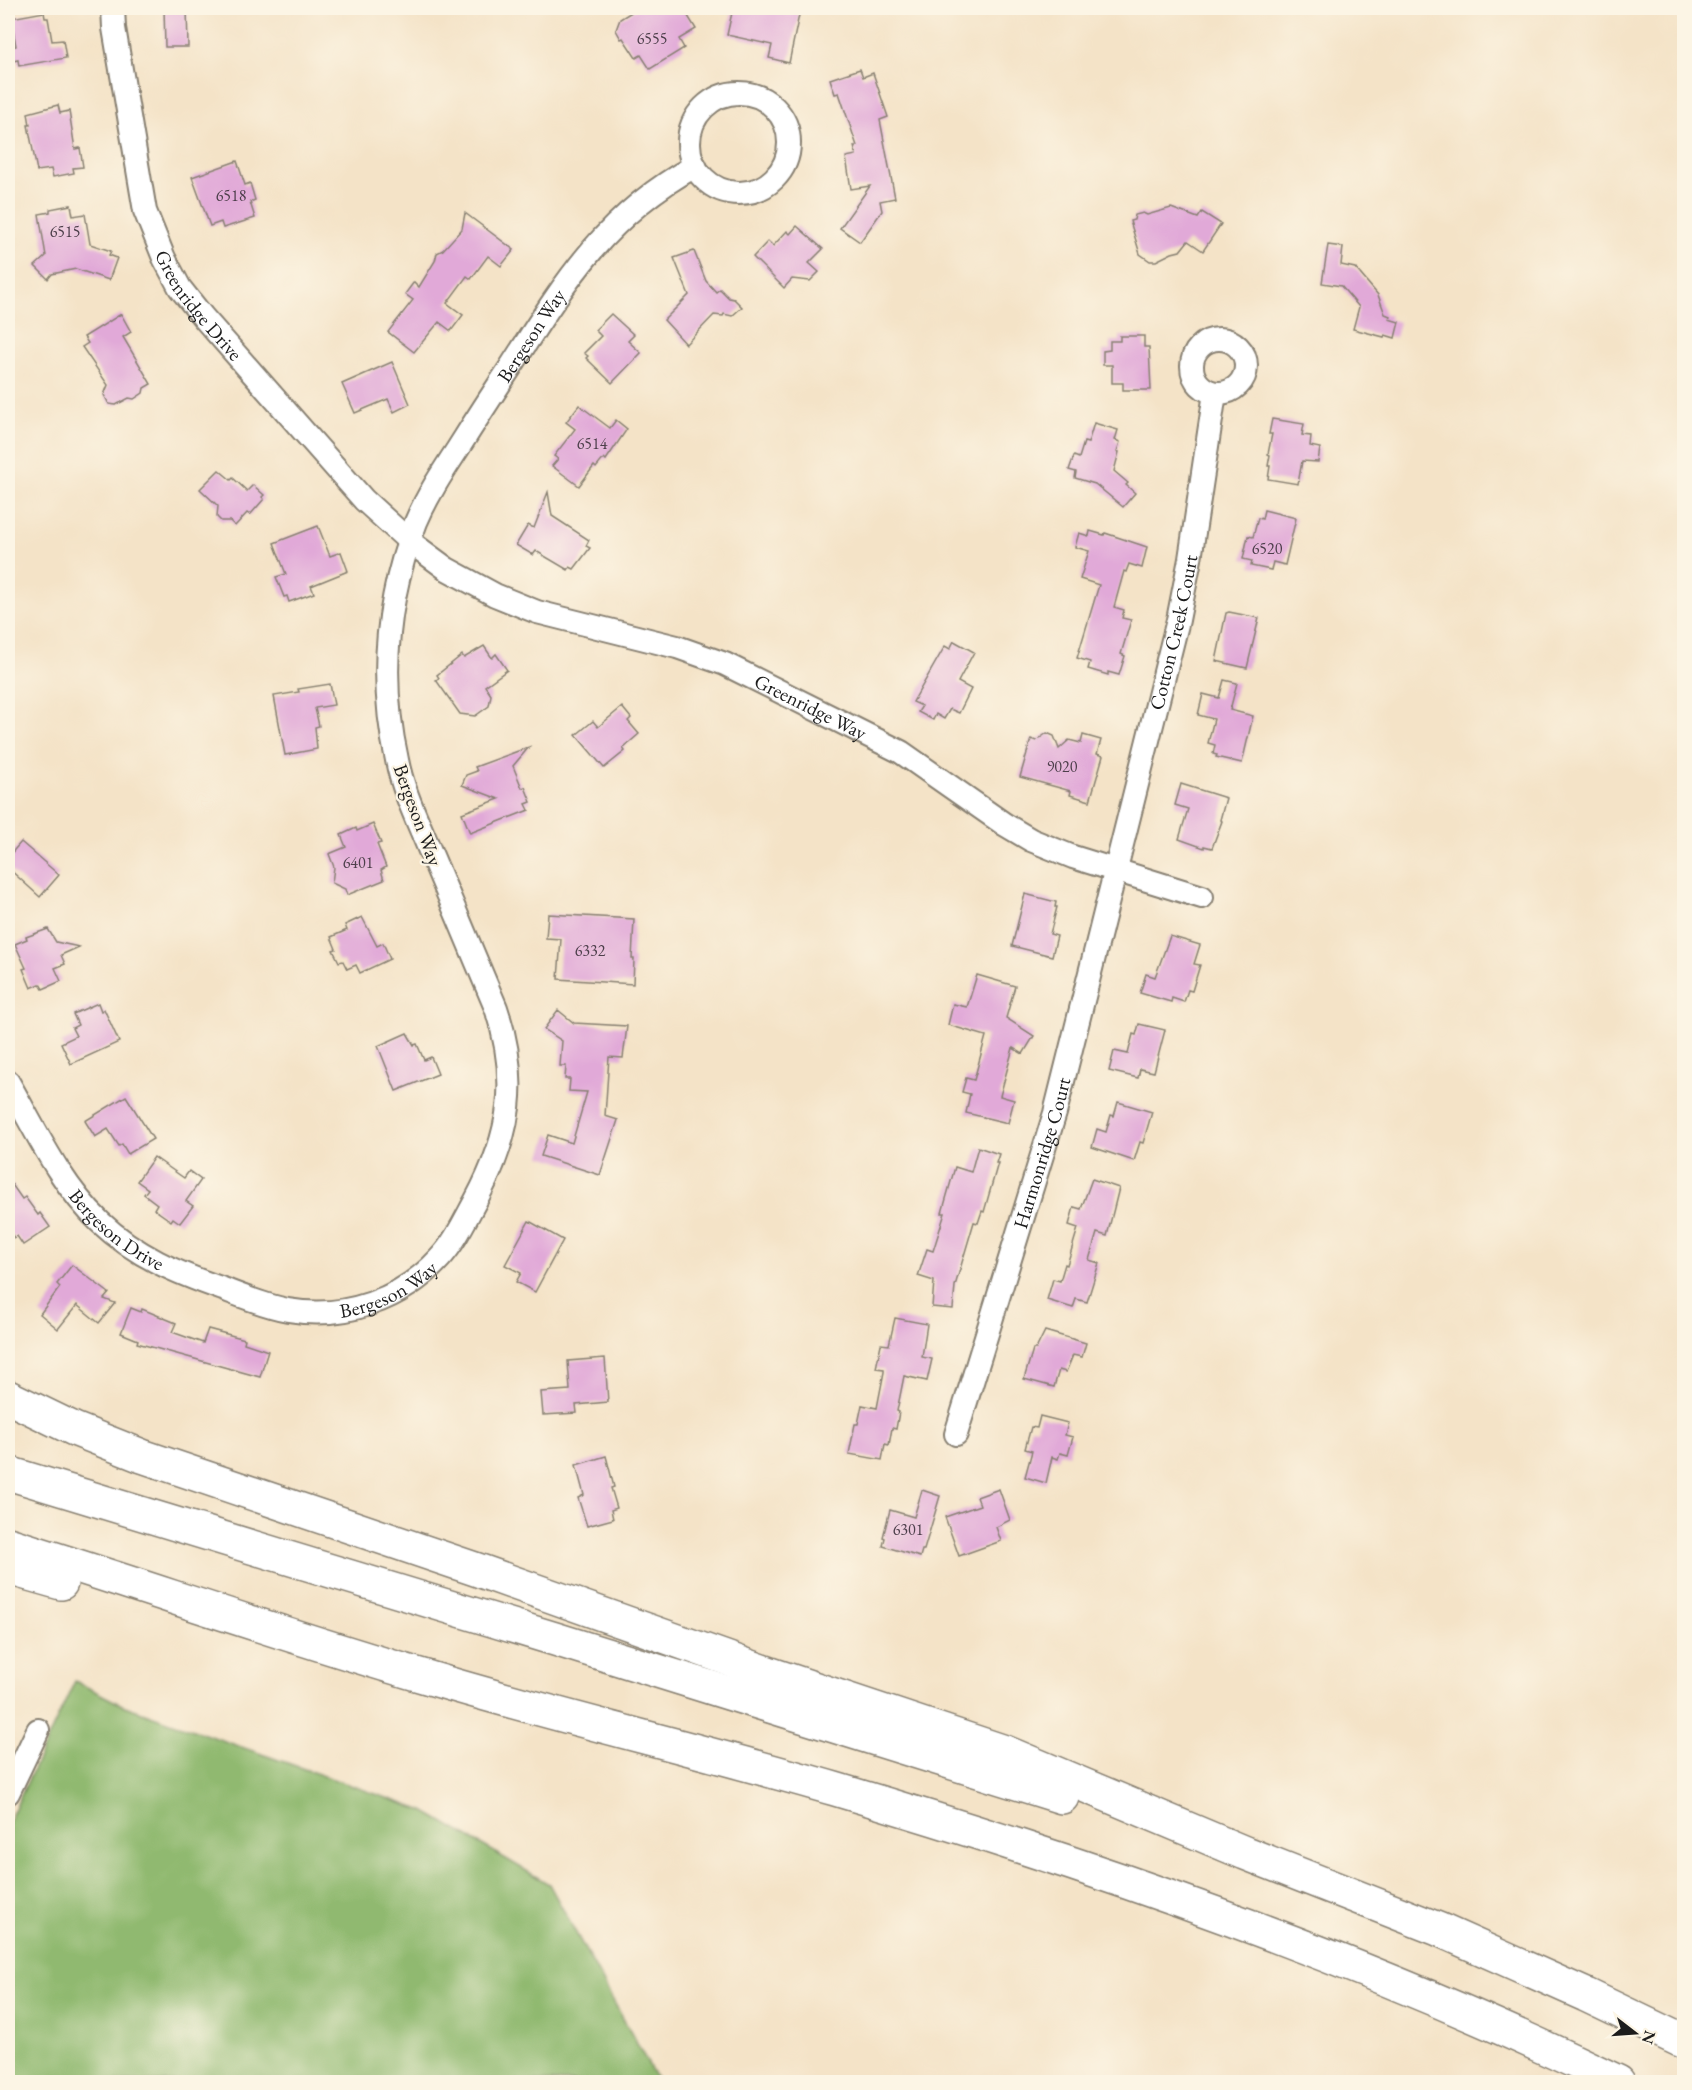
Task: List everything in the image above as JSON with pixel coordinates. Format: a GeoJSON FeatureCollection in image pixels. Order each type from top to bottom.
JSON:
{"type":"FeatureCollection","features":[{"type":"Feature","properties":{"kind":"highway"},"geometry":{"type":"LineString","coordinates":[[8,1397],[74,1429],[142,1456],[475,1569],[771,1674],[1005,1752],[1245,1853],[1438,1929],[1586,1995],[1684,2042]]}},
{"type":"Feature","properties":{"kind":"highway"},"geometry":{"type":"LineString","coordinates":[[8,1473],[555,1639],[1245,1853]]}},
{"type":"Feature","properties":{"kind":"highway"},"geometry":{"type":"LineString","coordinates":[[8,1544],[423,1676]]}},
{"type":"Feature","properties":{"kind":"highway"},"geometry":{"type":"LineString","coordinates":[[8,1568],[423,1676],[833,1789],[1121,1881],[1248,1926],[1487,2023],[1618,2082]]}},
{"type":"Feature","properties":{"kind":"street","name":"Greenridge Drive"},"geometry":{"type":"LineString","coordinates":[[113,8],[114,28],[145,211],[159,248],[172,273],[203,317],[356,491],[409,541]]}},
{"type":"Feature","properties":{"kind":"street"},"geometry":{"type":"LineString","coordinates":[[735,93],[753,95],[772,105],[783,118],[790,139],[788,160],[779,174],[766,186],[745,193],[723,191],[704,179],[695,166],[690,154],[690,133],[701,110],[714,99],[735,93]]}},
{"type":"Feature","properties":{"kind":"street","name":"Bergeson Way"},"geometry":{"type":"LineString","coordinates":[[281,1308],[311,1312],[345,1310],[378,1301],[399,1292],[415,1281],[441,1258],[456,1238],[498,1154],[509,1103],[509,1060],[502,1025],[406,793],[390,725],[386,690],[388,635],[393,594],[409,541],[439,476],[565,282],[610,229],[631,210],[695,166]]}},
{"type":"Feature","properties":{"kind":"street","name":"Cotton Creek Court"},"geometry":{"type":"LineString","coordinates":[[1115,869],[1184,592],[1215,393]]}},
{"type":"Feature","properties":{"kind":"street","name":"Greenridge Way"},"geometry":{"type":"LineString","coordinates":[[409,541],[467,580],[528,609],[562,620],[677,647],[725,664],[900,752],[1031,840],[1065,854],[1202,897]]}},
{"type":"Feature","properties":{"kind":"street","name":"Harmonridge Court"},"geometry":{"type":"LineString","coordinates":[[956,1434],[1055,1113],[1115,869]]}},
{"type":"Feature","properties":{"kind":"street","name":"Bergeson Drive"},"geometry":{"type":"LineString","coordinates":[[8,1082],[73,1191],[114,1234],[147,1258],[177,1272],[281,1308]]}},
{"type":"Feature","properties":{"kind":"street"},"geometry":{"type":"LineString","coordinates":[[8,1793],[38,1730]]}},
{"type":"Feature","properties":{"kind":"green space"},"geometry":{"type":"Polygon","coordinates":[[[75,1681],[122,1705],[424,1811],[549,1884],[658,2082],[8,2082],[8,1823],[75,1681]]]}},
{"type":"Feature","properties":{"kind":"building"},"geometry":{"type":"Polygon","coordinates":[[[164,8],[187,8],[188,47],[165,47],[164,8]]]}},
{"type":"Feature","properties":{"kind":"building"},"geometry":{"type":"Polygon","coordinates":[[[638,8],[683,8],[696,29],[679,39],[684,48],[650,69],[641,55],[636,58],[616,30],[620,19],[638,8]]]}},
{"type":"Feature","properties":{"kind":"building"},"geometry":{"type":"Polygon","coordinates":[[[733,8],[759,8],[783,13],[789,8],[794,8],[799,15],[789,63],[769,58],[772,45],[727,35],[733,8]]]}},
{"type":"Feature","properties":{"kind":"building"},"geometry":{"type":"Polygon","coordinates":[[[44,12],[45,18],[48,18],[52,41],[63,40],[66,58],[19,66],[18,60],[8,62],[8,48],[16,46],[11,18],[44,12]]]}},
{"type":"Feature","properties":{"kind":"building"},"geometry":{"type":"Polygon","coordinates":[[[860,69],[863,77],[873,73],[888,117],[880,120],[895,198],[880,201],[882,211],[860,242],[840,228],[870,186],[851,189],[846,157],[856,155],[854,146],[857,146],[839,93],[835,94],[830,79],[860,69]]]}},
{"type":"Feature","properties":{"kind":"building"},"geometry":{"type":"Polygon","coordinates":[[[58,105],[60,113],[69,111],[75,149],[80,148],[83,167],[73,168],[74,173],[53,177],[51,169],[37,171],[28,125],[30,125],[28,113],[58,105]]]}},
{"type":"Feature","properties":{"kind":"building"},"geometry":{"type":"Polygon","coordinates":[[[237,161],[245,185],[250,183],[255,200],[250,202],[255,218],[223,228],[221,222],[210,226],[192,177],[237,161]]]}},
{"type":"Feature","properties":{"kind":"building"},"geometry":{"type":"Polygon","coordinates":[[[71,205],[73,216],[85,214],[90,244],[111,251],[109,255],[117,258],[109,280],[76,269],[52,274],[48,279],[35,266],[46,256],[39,214],[50,212],[50,209],[71,205]]]}},
{"type":"Feature","properties":{"kind":"building"},"geometry":{"type":"Polygon","coordinates":[[[1171,208],[1198,218],[1202,212],[1221,224],[1203,251],[1188,241],[1180,251],[1156,261],[1150,261],[1140,254],[1130,221],[1134,220],[1135,215],[1143,213],[1147,215],[1171,208]]]}},
{"type":"Feature","properties":{"kind":"building"},"geometry":{"type":"Polygon","coordinates":[[[465,213],[514,250],[501,266],[488,256],[471,279],[467,276],[447,303],[463,315],[451,331],[439,322],[414,352],[388,332],[413,300],[405,294],[414,282],[419,287],[435,261],[437,253],[443,250],[462,229],[465,213]]]}},
{"type":"Feature","properties":{"kind":"building"},"geometry":{"type":"Polygon","coordinates":[[[797,226],[823,249],[809,263],[819,272],[810,281],[792,279],[784,288],[753,257],[768,241],[773,246],[787,231],[790,234],[797,226]]]}},
{"type":"Feature","properties":{"kind":"building"},"geometry":{"type":"Polygon","coordinates":[[[1328,245],[1343,247],[1341,265],[1355,268],[1378,295],[1385,314],[1390,316],[1389,319],[1399,322],[1395,338],[1353,329],[1359,307],[1341,286],[1322,283],[1328,245]]]}},
{"type":"Feature","properties":{"kind":"building"},"geometry":{"type":"Polygon","coordinates":[[[694,251],[706,281],[716,292],[720,289],[742,307],[732,316],[714,315],[686,344],[664,320],[689,295],[674,258],[694,251]]]}},
{"type":"Feature","properties":{"kind":"building"},"geometry":{"type":"Polygon","coordinates":[[[121,314],[131,332],[123,337],[151,384],[134,399],[129,398],[116,405],[109,404],[104,395],[108,385],[82,347],[88,343],[84,337],[121,314]]]}},
{"type":"Feature","properties":{"kind":"building"},"geometry":{"type":"Polygon","coordinates":[[[611,314],[634,335],[628,341],[641,353],[612,383],[586,358],[588,356],[584,353],[601,336],[595,330],[611,314]]]}},
{"type":"Feature","properties":{"kind":"building"},"geometry":{"type":"Polygon","coordinates":[[[1120,336],[1144,336],[1144,347],[1149,347],[1151,390],[1123,390],[1123,383],[1112,383],[1112,365],[1103,365],[1103,351],[1110,350],[1110,341],[1120,341],[1120,336]]]}},
{"type":"Feature","properties":{"kind":"building"},"geometry":{"type":"Polygon","coordinates":[[[392,362],[410,404],[394,412],[388,399],[355,413],[342,384],[392,362]]]}},
{"type":"Feature","properties":{"kind":"building"},"geometry":{"type":"Polygon","coordinates":[[[579,405],[610,428],[616,420],[627,429],[606,460],[604,458],[596,468],[594,466],[579,486],[552,466],[558,459],[554,456],[575,429],[566,422],[579,405]]]}},
{"type":"Feature","properties":{"kind":"building"},"geometry":{"type":"Polygon","coordinates":[[[1272,419],[1304,424],[1302,435],[1311,436],[1310,446],[1320,448],[1318,462],[1302,461],[1298,484],[1268,479],[1270,455],[1268,454],[1272,434],[1269,434],[1272,419]]]}},
{"type":"Feature","properties":{"kind":"building"},"geometry":{"type":"Polygon","coordinates":[[[1094,423],[1118,430],[1115,440],[1120,442],[1114,471],[1128,483],[1126,485],[1135,493],[1123,507],[1095,484],[1075,478],[1076,472],[1069,470],[1074,456],[1079,458],[1084,442],[1088,443],[1094,423]]]}},
{"type":"Feature","properties":{"kind":"building"},"geometry":{"type":"Polygon","coordinates":[[[219,470],[231,480],[233,478],[247,491],[253,485],[264,495],[262,497],[264,499],[250,515],[247,513],[235,526],[230,521],[221,521],[217,517],[218,506],[200,489],[219,470]]]}},
{"type":"Feature","properties":{"kind":"building"},"geometry":{"type":"Polygon","coordinates":[[[548,492],[552,516],[589,540],[586,546],[590,548],[574,569],[570,567],[568,570],[536,551],[533,555],[516,545],[528,525],[534,528],[548,492]]]}},
{"type":"Feature","properties":{"kind":"building"},"geometry":{"type":"Polygon","coordinates":[[[1264,510],[1296,518],[1285,565],[1273,562],[1271,570],[1251,566],[1252,561],[1243,559],[1248,536],[1253,537],[1258,518],[1262,519],[1264,510]]]}},
{"type":"Feature","properties":{"kind":"building"},"geometry":{"type":"Polygon","coordinates":[[[318,526],[330,556],[341,552],[348,571],[311,586],[314,593],[289,602],[287,596],[284,597],[276,577],[286,574],[274,543],[318,526]]]}},
{"type":"Feature","properties":{"kind":"building"},"geometry":{"type":"Polygon","coordinates":[[[1090,531],[1104,535],[1105,533],[1147,547],[1142,568],[1129,564],[1126,572],[1124,571],[1114,607],[1124,610],[1122,618],[1131,620],[1121,654],[1125,656],[1119,675],[1108,672],[1108,675],[1088,669],[1090,662],[1077,658],[1099,585],[1080,579],[1089,551],[1075,547],[1079,533],[1089,536],[1090,531]]]}},
{"type":"Feature","properties":{"kind":"building"},"geometry":{"type":"Polygon","coordinates":[[[1226,613],[1259,618],[1247,668],[1216,661],[1226,613]]]}},
{"type":"Feature","properties":{"kind":"building"},"geometry":{"type":"Polygon","coordinates":[[[954,641],[974,652],[958,682],[971,689],[959,713],[950,709],[944,719],[936,714],[933,720],[918,712],[922,706],[913,702],[945,646],[950,649],[954,641]]]}},
{"type":"Feature","properties":{"kind":"building"},"geometry":{"type":"Polygon","coordinates":[[[484,646],[492,658],[496,654],[507,670],[485,686],[491,695],[489,706],[475,716],[460,714],[436,680],[439,678],[437,675],[462,655],[464,658],[484,646]]]}},
{"type":"Feature","properties":{"kind":"building"},"geometry":{"type":"Polygon","coordinates":[[[1224,680],[1237,683],[1230,710],[1253,716],[1242,763],[1216,757],[1217,755],[1213,754],[1215,745],[1208,743],[1214,719],[1198,715],[1203,694],[1219,698],[1224,680]]]}},
{"type":"Feature","properties":{"kind":"building"},"geometry":{"type":"Polygon","coordinates":[[[330,684],[334,705],[315,708],[319,726],[315,727],[317,749],[285,755],[274,696],[299,692],[298,689],[330,684]]]}},
{"type":"Feature","properties":{"kind":"building"},"geometry":{"type":"Polygon","coordinates":[[[622,707],[631,718],[628,721],[639,734],[623,748],[625,751],[604,768],[576,735],[593,721],[598,727],[622,707]]]}},
{"type":"Feature","properties":{"kind":"building"},"geometry":{"type":"Polygon","coordinates":[[[1047,733],[1054,736],[1059,749],[1069,740],[1081,743],[1083,735],[1101,740],[1097,754],[1103,756],[1090,801],[1070,795],[1071,791],[1020,777],[1031,739],[1036,741],[1047,733]]]}},
{"type":"Feature","properties":{"kind":"building"},"geometry":{"type":"Polygon","coordinates":[[[529,747],[513,766],[531,802],[526,804],[529,810],[470,833],[462,813],[499,799],[462,785],[466,775],[477,771],[475,767],[529,747]]]}},
{"type":"Feature","properties":{"kind":"building"},"geometry":{"type":"Polygon","coordinates":[[[1181,784],[1226,798],[1220,820],[1222,821],[1212,848],[1204,846],[1204,848],[1179,839],[1188,809],[1175,805],[1181,784]]]}},
{"type":"Feature","properties":{"kind":"building"},"geometry":{"type":"Polygon","coordinates":[[[373,824],[381,843],[377,844],[386,867],[381,870],[384,880],[347,895],[345,889],[332,883],[334,867],[329,854],[346,847],[341,835],[373,824]]]}},
{"type":"Feature","properties":{"kind":"building"},"geometry":{"type":"Polygon","coordinates":[[[21,842],[59,875],[40,897],[8,868],[8,857],[21,842]]]}},
{"type":"Feature","properties":{"kind":"building"},"geometry":{"type":"Polygon","coordinates":[[[1025,894],[1056,902],[1055,907],[1057,907],[1050,934],[1057,936],[1052,956],[1012,946],[1025,894]]]}},
{"type":"Feature","properties":{"kind":"building"},"geometry":{"type":"Polygon","coordinates":[[[548,914],[634,919],[633,984],[558,979],[561,939],[546,938],[548,914]]]}},
{"type":"Feature","properties":{"kind":"building"},"geometry":{"type":"Polygon","coordinates":[[[362,917],[377,946],[383,943],[390,959],[360,973],[356,965],[347,969],[343,961],[339,962],[333,950],[336,949],[331,937],[347,930],[345,925],[362,917]]]}},
{"type":"Feature","properties":{"kind":"building"},"geometry":{"type":"Polygon","coordinates":[[[48,929],[56,942],[79,947],[61,955],[65,964],[55,968],[61,981],[43,989],[40,984],[31,988],[23,969],[26,968],[15,944],[27,939],[26,937],[48,929]]]}},
{"type":"Feature","properties":{"kind":"building"},"geometry":{"type":"Polygon","coordinates":[[[1170,936],[1200,945],[1194,964],[1200,965],[1192,991],[1188,990],[1184,1002],[1172,998],[1171,1002],[1140,993],[1146,974],[1155,977],[1170,936]]]}},
{"type":"Feature","properties":{"kind":"building"},"geometry":{"type":"Polygon","coordinates":[[[977,975],[1015,986],[1006,1018],[1034,1036],[1023,1054],[1013,1048],[1000,1096],[1014,1100],[1008,1123],[966,1113],[970,1094],[962,1092],[966,1078],[974,1080],[986,1036],[948,1025],[953,1004],[967,1007],[977,975]]]}},
{"type":"Feature","properties":{"kind":"building"},"geometry":{"type":"Polygon","coordinates":[[[98,1003],[101,1011],[104,1009],[119,1042],[71,1064],[61,1043],[76,1036],[72,1028],[78,1025],[73,1014],[98,1003]]]}},
{"type":"Feature","properties":{"kind":"building"},"geometry":{"type":"Polygon","coordinates":[[[558,1010],[574,1023],[627,1026],[623,1058],[609,1057],[605,1116],[618,1120],[600,1175],[541,1156],[548,1135],[572,1143],[587,1092],[569,1091],[570,1079],[565,1079],[566,1066],[560,1066],[562,1041],[544,1029],[558,1010]]]}},
{"type":"Feature","properties":{"kind":"building"},"geometry":{"type":"Polygon","coordinates":[[[1139,1024],[1165,1030],[1154,1072],[1140,1069],[1138,1078],[1109,1071],[1114,1051],[1128,1054],[1133,1034],[1136,1035],[1139,1024]]]}},
{"type":"Feature","properties":{"kind":"building"},"geometry":{"type":"Polygon","coordinates":[[[407,1033],[414,1045],[417,1044],[424,1060],[431,1057],[438,1074],[396,1091],[378,1046],[407,1033]]]}},
{"type":"Feature","properties":{"kind":"building"},"geometry":{"type":"Polygon","coordinates":[[[126,1096],[153,1139],[128,1154],[122,1144],[119,1146],[108,1129],[95,1137],[85,1121],[126,1096]]]}},
{"type":"Feature","properties":{"kind":"building"},"geometry":{"type":"Polygon","coordinates":[[[1118,1102],[1152,1112],[1143,1143],[1140,1142],[1134,1161],[1092,1147],[1097,1129],[1106,1132],[1118,1102]]]}},
{"type":"Feature","properties":{"kind":"building"},"geometry":{"type":"Polygon","coordinates":[[[978,1147],[999,1154],[984,1212],[982,1211],[978,1223],[974,1222],[955,1286],[953,1309],[932,1307],[934,1281],[918,1276],[927,1249],[933,1251],[945,1213],[942,1213],[955,1167],[971,1172],[978,1147]]]}},
{"type":"Feature","properties":{"kind":"building"},"geometry":{"type":"Polygon","coordinates":[[[154,1157],[184,1178],[189,1171],[201,1180],[186,1201],[193,1206],[180,1223],[173,1218],[171,1221],[154,1209],[157,1204],[144,1194],[148,1189],[137,1181],[154,1157]]]}},
{"type":"Feature","properties":{"kind":"building"},"geometry":{"type":"Polygon","coordinates":[[[8,1179],[22,1199],[25,1197],[50,1227],[23,1245],[8,1229],[8,1179]]]}},
{"type":"Feature","properties":{"kind":"building"},"geometry":{"type":"Polygon","coordinates":[[[1092,1179],[1119,1188],[1107,1236],[1097,1233],[1089,1260],[1099,1263],[1087,1302],[1076,1299],[1073,1308],[1047,1300],[1053,1279],[1060,1281],[1065,1264],[1067,1265],[1078,1228],[1069,1225],[1074,1207],[1081,1209],[1092,1179]]]}},
{"type":"Feature","properties":{"kind":"building"},"geometry":{"type":"Polygon","coordinates":[[[529,1221],[563,1240],[535,1292],[516,1282],[521,1273],[505,1265],[529,1221]]]}},
{"type":"Feature","properties":{"kind":"building"},"geometry":{"type":"Polygon","coordinates":[[[72,1265],[109,1293],[104,1299],[115,1303],[99,1323],[77,1305],[58,1329],[40,1314],[60,1287],[57,1284],[72,1265]]]}},
{"type":"Feature","properties":{"kind":"building"},"geometry":{"type":"Polygon","coordinates":[[[131,1308],[141,1312],[142,1309],[176,1323],[172,1332],[203,1343],[208,1329],[245,1339],[244,1343],[268,1351],[260,1377],[137,1343],[138,1340],[121,1333],[131,1308]]]}},
{"type":"Feature","properties":{"kind":"building"},"geometry":{"type":"Polygon","coordinates":[[[895,1318],[927,1324],[922,1357],[932,1359],[927,1381],[904,1376],[896,1429],[892,1428],[889,1445],[885,1444],[882,1460],[849,1454],[855,1424],[858,1424],[862,1405],[877,1408],[884,1369],[876,1368],[881,1344],[889,1345],[895,1318]]]}},
{"type":"Feature","properties":{"kind":"building"},"geometry":{"type":"Polygon","coordinates":[[[1045,1331],[1086,1343],[1082,1357],[1073,1355],[1066,1372],[1059,1370],[1054,1387],[1024,1379],[1033,1349],[1036,1349],[1045,1331]]]}},
{"type":"Feature","properties":{"kind":"building"},"geometry":{"type":"Polygon","coordinates":[[[605,1358],[608,1402],[576,1405],[577,1413],[543,1415],[541,1392],[570,1390],[568,1361],[605,1358]]]}},
{"type":"Feature","properties":{"kind":"building"},"geometry":{"type":"Polygon","coordinates":[[[1040,1416],[1068,1423],[1065,1435],[1073,1437],[1068,1455],[1060,1453],[1058,1459],[1052,1457],[1046,1483],[1025,1477],[1032,1451],[1025,1449],[1031,1427],[1037,1428],[1040,1416]]]}},
{"type":"Feature","properties":{"kind":"building"},"geometry":{"type":"Polygon","coordinates":[[[606,1456],[617,1508],[611,1510],[613,1519],[587,1526],[578,1498],[584,1495],[576,1465],[606,1456]]]}},
{"type":"Feature","properties":{"kind":"building"},"geometry":{"type":"Polygon","coordinates":[[[999,1489],[1010,1520],[996,1527],[1001,1541],[959,1556],[945,1517],[980,1505],[977,1497],[999,1489]]]}},
{"type":"Feature","properties":{"kind":"building"},"geometry":{"type":"Polygon","coordinates":[[[922,1490],[940,1496],[920,1557],[883,1546],[890,1510],[914,1517],[922,1490]]]}}]}
